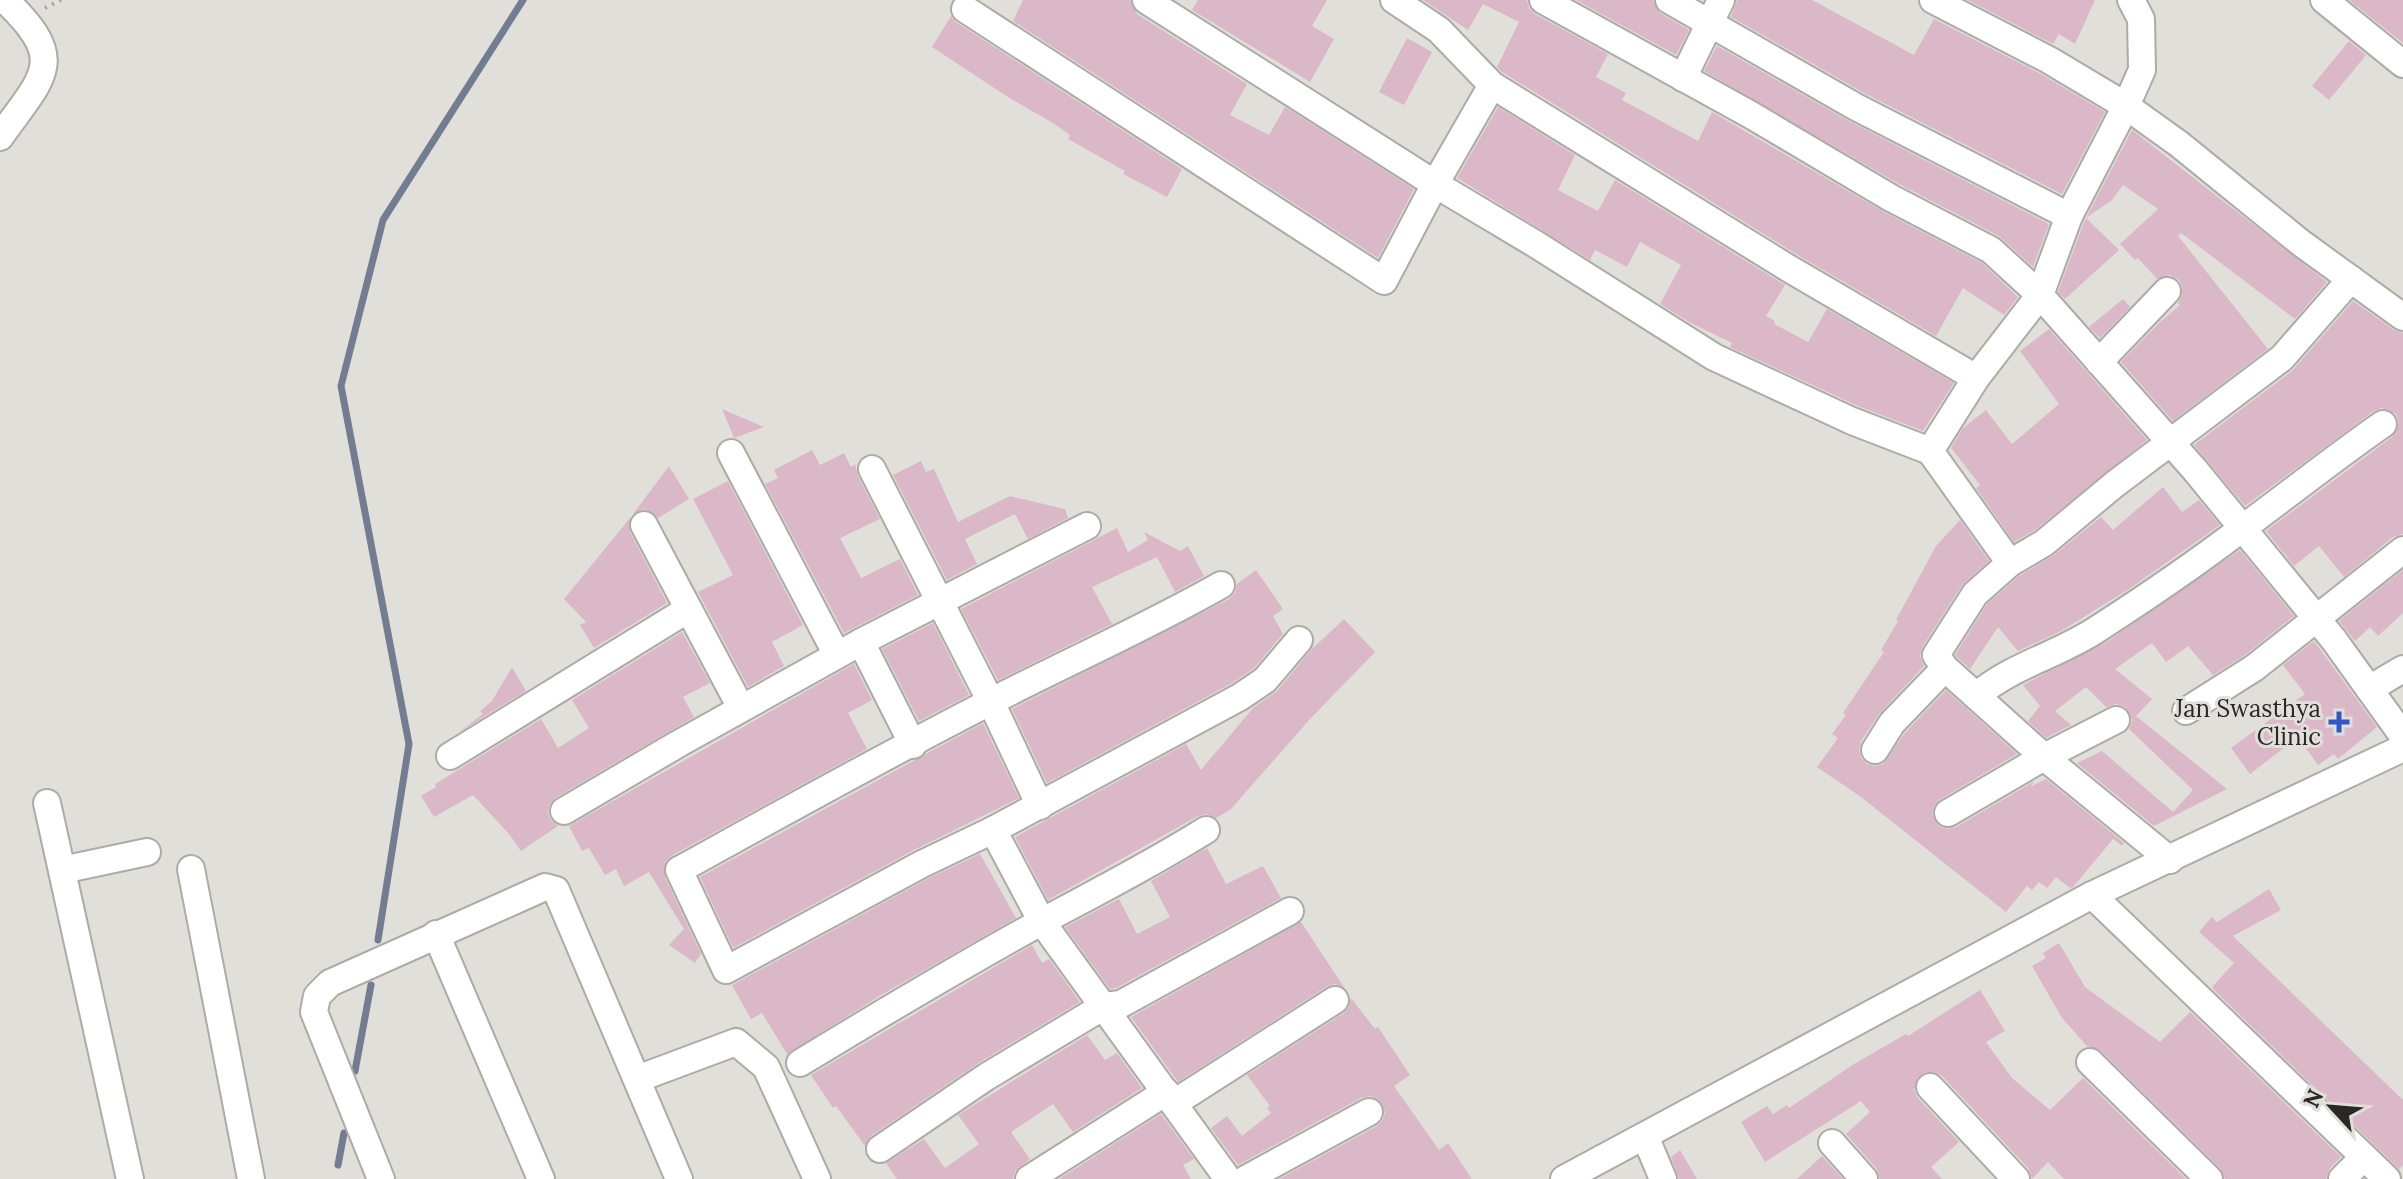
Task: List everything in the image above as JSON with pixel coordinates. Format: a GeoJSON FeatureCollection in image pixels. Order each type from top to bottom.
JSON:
{"type":"FeatureCollection","features":[{"type":"Feature","properties":{"kind":"street"},"geometry":{"type":"LineString","coordinates":[[0,137],[35,88],[46,63],[43,45],[24,18],[5,0]]}},
{"type":"Feature","properties":{"kind":"street"},"geometry":{"type":"LineString","coordinates":[[1146,0],[1714,357],[1852,421],[1930,451],[2010,563]]}},
{"type":"Feature","properties":{"kind":"street"},"geometry":{"type":"LineString","coordinates":[[1394,0],[1439,30],[1492,85],[1788,268],[1976,378]]}},
{"type":"Feature","properties":{"kind":"street"},"geometry":{"type":"LineString","coordinates":[[1543,0],[1879,191],[1991,250],[2040,295],[2171,443],[2315,618],[2403,736]]}},
{"type":"Feature","properties":{"kind":"street"},"geometry":{"type":"LineString","coordinates":[[1669,0],[1716,11],[1856,107],[2069,216]]}},
{"type":"Feature","properties":{"kind":"street"},"geometry":{"type":"LineString","coordinates":[[1933,0],[2049,60],[2126,106],[2403,317]]}},
{"type":"Feature","properties":{"kind":"street"},"geometry":{"type":"LineString","coordinates":[[1930,451],[1976,378],[2040,295],[2069,216],[2126,106],[2142,70],[2141,19],[2131,0]]}},
{"type":"Feature","properties":{"kind":"street"},"geometry":{"type":"LineString","coordinates":[[2324,0],[2403,64]]}},
{"type":"Feature","properties":{"kind":"street"},"geometry":{"type":"LineString","coordinates":[[965,9],[1384,281],[1492,85]]}},
{"type":"Feature","properties":{"kind":"street"},"geometry":{"type":"LineString","coordinates":[[1683,78],[1716,11]]}},
{"type":"Feature","properties":{"kind":"street"},"geometry":{"type":"LineString","coordinates":[[2170,860],[2044,757],[1945,668],[1936,655],[1975,594],[2010,563],[2044,543],[2282,358],[2351,279]]}},
{"type":"Feature","properties":{"kind":"street"},"geometry":{"type":"LineString","coordinates":[[2099,362],[2167,291]]}},
{"type":"Feature","properties":{"kind":"street"},"geometry":{"type":"LineString","coordinates":[[1976,696],[2017,668],[2093,632],[2242,529],[2319,468],[2383,424]]}},
{"type":"Feature","properties":{"kind":"street"},"geometry":{"type":"LineString","coordinates":[[731,453],[837,655]]}},
{"type":"Feature","properties":{"kind":"street"},"geometry":{"type":"LineString","coordinates":[[872,469],[991,702],[1040,806]]}},
{"type":"Feature","properties":{"kind":"street"},"geometry":{"type":"LineString","coordinates":[[644,525],[741,708]]}},
{"type":"Feature","properties":{"kind":"street"},"geometry":{"type":"LineString","coordinates":[[564,811],[837,655],[1087,526]]}},
{"type":"Feature","properties":{"kind":"street"},"geometry":{"type":"LineString","coordinates":[[2186,711],[2254,668],[2403,550]]}},
{"type":"Feature","properties":{"kind":"street"},"geometry":{"type":"LineString","coordinates":[[1221,585],[1155,623],[991,702],[679,870],[726,970],[922,864],[1040,806],[1240,697],[1265,680],[1299,640]]}},
{"type":"Feature","properties":{"kind":"street"},"geometry":{"type":"LineString","coordinates":[[450,756],[687,610]]}},
{"type":"Feature","properties":{"kind":"street"},"geometry":{"type":"LineString","coordinates":[[861,642],[913,745]]}},
{"type":"Feature","properties":{"kind":"street"},"geometry":{"type":"LineString","coordinates":[[1875,750],[1892,723],[1945,668]]}},
{"type":"Feature","properties":{"kind":"street"},"geometry":{"type":"LineString","coordinates":[[2369,689],[2403,669]]}},
{"type":"Feature","properties":{"kind":"street"},"geometry":{"type":"LineString","coordinates":[[1948,813],[2044,757],[2116,720]]}},
{"type":"Feature","properties":{"kind":"street"},"geometry":{"type":"LineString","coordinates":[[1564,1179],[2092,895],[2403,748]]}},
{"type":"Feature","properties":{"kind":"street"},"geometry":{"type":"LineString","coordinates":[[47,803],[130,1179]]}},
{"type":"Feature","properties":{"kind":"street"},"geometry":{"type":"LineString","coordinates":[[993,830],[1042,922],[1228,1179]]}},
{"type":"Feature","properties":{"kind":"street"},"geometry":{"type":"LineString","coordinates":[[800,1063],[914,994],[1150,866],[1206,830]]}},
{"type":"Feature","properties":{"kind":"street"},"geometry":{"type":"LineString","coordinates":[[62,870],[147,852]]}},
{"type":"Feature","properties":{"kind":"street"},"geometry":{"type":"LineString","coordinates":[[191,869],[251,1179]]}},
{"type":"Feature","properties":{"kind":"street"},"geometry":{"type":"LineString","coordinates":[[370,1175],[314,1012],[317,996],[330,983],[545,887],[556,890],[679,1179]]}},
{"type":"Feature","properties":{"kind":"street"},"geometry":{"type":"LineString","coordinates":[[2092,895],[2387,1179]]}},
{"type":"Feature","properties":{"kind":"street"},"geometry":{"type":"LineString","coordinates":[[880,1149],[986,1077],[1104,1006],[1121,1004],[1290,911]]}},
{"type":"Feature","properties":{"kind":"street"},"geometry":{"type":"LineString","coordinates":[[436,934],[541,1179]]}},
{"type":"Feature","properties":{"kind":"street"},"geometry":{"type":"LineString","coordinates":[[1029,1179],[1335,1000]]}},
{"type":"Feature","properties":{"kind":"street"},"geometry":{"type":"LineString","coordinates":[[637,1079],[736,1042],[766,1067],[817,1179]]}},
{"type":"Feature","properties":{"kind":"street"},"geometry":{"type":"LineString","coordinates":[[2090,1062],[2209,1179]]}},
{"type":"Feature","properties":{"kind":"street"},"geometry":{"type":"LineString","coordinates":[[1930,1087],[2016,1179]]}},
{"type":"Feature","properties":{"kind":"street"},"geometry":{"type":"LineString","coordinates":[[1246,1179],[1369,1112]]}},
{"type":"Feature","properties":{"kind":"street"},"geometry":{"type":"LineString","coordinates":[[1645,1136],[1663,1179]]}},
{"type":"Feature","properties":{"kind":"street"},"geometry":{"type":"LineString","coordinates":[[1832,1143],[1864,1179]]}},
{"type":"Feature","properties":{"kind":"street"},"geometry":{"type":"LineString","coordinates":[[2342,1179],[2364,1157]]}},
{"type":"Feature","properties":{"kind":"building"},"geometry":{"type":"Polygon","coordinates":[[[1023,0],[1130,0],[1137,14],[1247,84],[1230,115],[1269,135],[1285,107],[1414,189],[1378,258],[1013,21],[1023,0]]]}},
{"type":"Feature","properties":{"kind":"building"},"geometry":{"type":"Polygon","coordinates":[[[1198,0],[1327,0],[1312,26],[1334,39],[1310,82],[1192,10],[1198,0]]]}},
{"type":"Feature","properties":{"kind":"building"},"geometry":{"type":"Polygon","coordinates":[[[1423,0],[1527,0],[1535,14],[1608,54],[1596,77],[1626,93],[1622,100],[1698,141],[1712,112],[1884,212],[1982,263],[2018,297],[2004,315],[1963,288],[1936,336],[1796,254],[1502,72],[1497,67],[1519,22],[1483,4],[1468,30],[1423,0]]]}},
{"type":"Feature","properties":{"kind":"building"},"geometry":{"type":"Polygon","coordinates":[[[1576,0],[1653,0],[1660,13],[1689,30],[1676,55],[1576,0]]]}},
{"type":"Feature","properties":{"kind":"building"},"geometry":{"type":"Polygon","coordinates":[[[1737,0],[1812,0],[1914,55],[1934,19],[2041,74],[2105,112],[2062,194],[1864,93],[1731,17],[1737,0]]]}},
{"type":"Feature","properties":{"kind":"building"},"geometry":{"type":"Polygon","coordinates":[[[1968,0],[2095,0],[2075,44],[2059,34],[2053,44],[1968,0]]]}},
{"type":"Feature","properties":{"kind":"building"},"geometry":{"type":"Polygon","coordinates":[[[2349,0],[2403,0],[2403,43],[2349,0]]]}},
{"type":"Feature","properties":{"kind":"building"},"geometry":{"type":"Polygon","coordinates":[[[951,16],[1182,169],[1167,197],[1068,139],[1070,135],[1053,123],[932,47],[951,16]]]}},
{"type":"Feature","properties":{"kind":"building"},"geometry":{"type":"Polygon","coordinates":[[[1407,38],[1432,52],[1404,105],[1379,92],[1407,38]]]}},
{"type":"Feature","properties":{"kind":"building"},"geometry":{"type":"Polygon","coordinates":[[[2349,41],[2366,55],[2329,100],[2312,86],[2349,41]]]}},
{"type":"Feature","properties":{"kind":"building"},"geometry":{"type":"Polygon","coordinates":[[[1717,46],[1849,121],[2049,224],[2033,267],[1999,236],[1899,184],[1704,71],[1717,46]]]}},
{"type":"Feature","properties":{"kind":"building"},"geometry":{"type":"Polygon","coordinates":[[[1498,107],[1575,155],[1558,190],[1598,211],[1615,180],[1785,285],[1766,316],[1775,321],[1774,324],[1808,342],[1827,309],[1954,383],[1923,431],[1858,406],[1730,347],[1732,343],[1660,304],[1681,265],[1640,242],[1627,267],[1595,250],[1590,260],[1457,178],[1498,107]]]}},
{"type":"Feature","properties":{"kind":"building"},"geometry":{"type":"Polygon","coordinates":[[[2132,130],[2327,282],[2295,319],[2181,233],[2178,236],[2268,349],[2173,421],[2121,362],[2180,305],[2182,287],[2179,280],[2170,275],[2157,279],[2120,244],[2158,209],[2123,185],[2112,200],[2086,218],[2132,130]]]}},
{"type":"Feature","properties":{"kind":"building"},"geometry":{"type":"Polygon","coordinates":[[[2086,218],[2119,250],[2065,299],[2058,292],[2086,218]]]}},
{"type":"Feature","properties":{"kind":"building"},"geometry":{"type":"Polygon","coordinates":[[[2123,299],[2130,307],[2100,338],[2089,327],[2123,299]]]}},
{"type":"Feature","properties":{"kind":"building"},"geometry":{"type":"Polygon","coordinates":[[[2353,301],[2403,333],[2403,534],[2393,537],[2344,577],[2319,546],[2294,566],[2266,531],[2392,437],[2399,423],[2396,414],[2382,408],[2374,411],[2245,506],[2194,445],[2292,371],[2353,301]]]}},
{"type":"Feature","properties":{"kind":"building"},"geometry":{"type":"Polygon","coordinates":[[[2049,329],[2147,440],[2035,530],[2014,542],[1976,488],[1980,485],[1951,448],[1963,428],[1986,410],[2012,444],[2059,404],[2020,351],[2049,329]]]}},
{"type":"Feature","properties":{"kind":"building"},"geometry":{"type":"Polygon","coordinates":[[[722,409],[764,427],[734,438],[722,409]]]}},
{"type":"Feature","properties":{"kind":"building"},"geometry":{"type":"Polygon","coordinates":[[[812,450],[820,465],[844,453],[851,467],[855,464],[880,519],[840,538],[861,578],[900,559],[918,595],[844,633],[765,484],[778,478],[774,470],[812,450]]]}},
{"type":"Feature","properties":{"kind":"building"},"geometry":{"type":"Polygon","coordinates":[[[921,461],[926,472],[934,469],[958,522],[1010,496],[1065,509],[1068,518],[1028,539],[1015,514],[965,539],[977,564],[947,580],[893,475],[921,461]]]}},
{"type":"Feature","properties":{"kind":"building"},"geometry":{"type":"Polygon","coordinates":[[[669,466],[689,499],[658,518],[645,509],[633,514],[669,466]]]}},
{"type":"Feature","properties":{"kind":"building"},"geometry":{"type":"Polygon","coordinates":[[[728,481],[803,625],[772,642],[784,666],[748,687],[698,592],[733,575],[693,499],[728,481]]]}},
{"type":"Feature","properties":{"kind":"building"},"geometry":{"type":"Polygon","coordinates":[[[2163,487],[2182,512],[2199,500],[2220,525],[2126,591],[2061,631],[2018,651],[1998,627],[1970,669],[1955,655],[1987,604],[2019,576],[2054,555],[2101,517],[2113,530],[2163,487]]]}},
{"type":"Feature","properties":{"kind":"building"},"geometry":{"type":"Polygon","coordinates":[[[630,518],[630,532],[667,603],[594,648],[580,625],[586,622],[564,599],[630,518]]]}},
{"type":"Feature","properties":{"kind":"building"},"geometry":{"type":"Polygon","coordinates":[[[1960,520],[1989,561],[1962,585],[1923,646],[1920,656],[1924,666],[1879,714],[1861,741],[1859,750],[1867,764],[1883,764],[1905,733],[1946,690],[2017,754],[1939,800],[1932,814],[1939,826],[1947,829],[1956,827],[2035,781],[2030,787],[2046,779],[2124,843],[2122,846],[2113,839],[2073,887],[2056,877],[2047,888],[2039,882],[2032,890],[2027,886],[2006,912],[1861,797],[1817,767],[1838,738],[1832,734],[1884,652],[1881,650],[1936,546],[1960,520]]]}},
{"type":"Feature","properties":{"kind":"building"},"geometry":{"type":"Polygon","coordinates":[[[1117,528],[1128,552],[1148,540],[1144,532],[1180,551],[1188,546],[1204,576],[1175,592],[1157,557],[1092,587],[1112,624],[998,680],[961,609],[1117,528]]]}},
{"type":"Feature","properties":{"kind":"building"},"geometry":{"type":"Polygon","coordinates":[[[2240,550],[2294,616],[2245,655],[2213,675],[2188,646],[2166,662],[2152,643],[2115,669],[2152,699],[2136,716],[2227,789],[2154,826],[2077,763],[2102,751],[2173,812],[2193,790],[2129,729],[2132,720],[2125,707],[2116,704],[2106,707],[2086,687],[2055,711],[2071,725],[2046,738],[2028,721],[2040,706],[2023,685],[2108,641],[2240,550]]]}},
{"type":"Feature","properties":{"kind":"building"},"geometry":{"type":"Polygon","coordinates":[[[1256,570],[1283,609],[1273,616],[1283,634],[1254,668],[1232,683],[1047,783],[1012,709],[1229,599],[1235,593],[1237,584],[1256,570]]]}},
{"type":"Feature","properties":{"kind":"building"},"geometry":{"type":"Polygon","coordinates":[[[2403,570],[2403,613],[2378,636],[2370,627],[2355,641],[2339,621],[2403,570]]]}},
{"type":"Feature","properties":{"kind":"building"},"geometry":{"type":"Polygon","coordinates":[[[1344,619],[1375,652],[1311,718],[1230,810],[1216,818],[1206,814],[1198,816],[1048,900],[1015,837],[1186,744],[1201,770],[1253,708],[1277,691],[1311,650],[1344,619]]]}},
{"type":"Feature","properties":{"kind":"building"},"geometry":{"type":"Polygon","coordinates":[[[933,623],[969,695],[919,721],[882,649],[933,623]]]}},
{"type":"Feature","properties":{"kind":"building"},"geometry":{"type":"Polygon","coordinates":[[[682,632],[710,683],[683,697],[694,717],[555,798],[548,812],[558,826],[521,851],[473,795],[434,817],[421,796],[436,787],[435,784],[541,719],[558,748],[589,728],[572,700],[682,632]]]}},
{"type":"Feature","properties":{"kind":"building"},"geometry":{"type":"Polygon","coordinates":[[[2314,641],[2377,727],[2338,759],[2334,754],[2318,765],[2298,737],[2250,774],[2231,748],[2305,694],[2283,665],[2314,641]]]}},
{"type":"Feature","properties":{"kind":"building"},"geometry":{"type":"Polygon","coordinates":[[[854,664],[872,700],[848,713],[867,749],[665,862],[665,877],[701,954],[695,963],[669,945],[684,929],[649,872],[624,886],[616,869],[605,875],[589,848],[582,851],[569,826],[854,664]]]}},
{"type":"Feature","properties":{"kind":"building"},"geometry":{"type":"Polygon","coordinates":[[[512,667],[526,691],[459,732],[483,714],[480,711],[492,701],[512,667]]]}},
{"type":"Feature","properties":{"kind":"building"},"geometry":{"type":"Polygon","coordinates":[[[983,723],[1019,798],[914,850],[733,948],[700,877],[983,723]]]}},
{"type":"Feature","properties":{"kind":"building"},"geometry":{"type":"Polygon","coordinates":[[[1207,848],[1226,884],[1263,866],[1281,898],[1110,989],[1065,927],[1119,899],[1137,934],[1170,917],[1151,881],[1207,848]]]}},
{"type":"Feature","properties":{"kind":"building"},"geometry":{"type":"Polygon","coordinates":[[[980,854],[1016,918],[881,995],[787,1054],[762,1013],[751,1019],[732,985],[929,878],[980,854]]]}},
{"type":"Feature","properties":{"kind":"building"},"geometry":{"type":"Polygon","coordinates":[[[2269,889],[2281,910],[2233,936],[2403,1100],[2403,1165],[2399,1169],[2213,989],[2234,963],[2199,932],[2212,917],[2217,922],[2269,889]]]}},
{"type":"Feature","properties":{"kind":"building"},"geometry":{"type":"Polygon","coordinates":[[[1301,922],[1344,987],[1335,984],[1326,987],[1178,1082],[1131,1017],[1301,922]]]}},
{"type":"Feature","properties":{"kind":"building"},"geometry":{"type":"Polygon","coordinates":[[[2059,943],[2085,987],[2160,1042],[2190,1012],[2341,1157],[2330,1168],[2326,1179],[2225,1179],[2220,1168],[2101,1051],[2087,1046],[2062,1018],[2032,966],[2046,958],[2043,953],[2059,943]]]}},
{"type":"Feature","properties":{"kind":"building"},"geometry":{"type":"Polygon","coordinates":[[[1032,945],[1042,963],[1049,959],[1080,1002],[977,1064],[871,1136],[865,1146],[836,1106],[833,1108],[811,1075],[1032,945]]]}},
{"type":"Feature","properties":{"kind":"building"},"geometry":{"type":"Polygon","coordinates":[[[1980,990],[2005,1031],[1986,1042],[2012,1078],[2050,1110],[2083,1078],[2186,1179],[2064,1179],[2048,1162],[2032,1179],[2028,1168],[1942,1076],[1934,1072],[1919,1076],[1914,1090],[1959,1142],[1931,1167],[1942,1179],[1880,1179],[1876,1168],[1846,1134],[1870,1112],[1861,1101],[1765,1162],[1741,1122],[1767,1106],[1773,1114],[1787,1105],[1789,1108],[1854,1064],[1906,1034],[1908,1036],[1980,990]]]}},
{"type":"Feature","properties":{"kind":"building"},"geometry":{"type":"Polygon","coordinates":[[[1351,998],[1375,1029],[1378,1027],[1410,1075],[1394,1086],[1439,1150],[1448,1143],[1472,1179],[1279,1179],[1377,1126],[1385,1112],[1378,1099],[1370,1096],[1238,1165],[1211,1128],[1227,1116],[1242,1136],[1271,1113],[1267,1108],[1270,1106],[1247,1075],[1344,1013],[1351,998]]]}},
{"type":"Feature","properties":{"kind":"building"},"geometry":{"type":"Polygon","coordinates":[[[1087,1035],[1105,1060],[1117,1053],[1142,1088],[1073,1132],[1053,1104],[1011,1132],[1030,1159],[1015,1171],[1013,1179],[897,1179],[886,1163],[924,1139],[945,1168],[979,1144],[958,1115],[1087,1035]]]}},
{"type":"Feature","properties":{"kind":"building"},"geometry":{"type":"Polygon","coordinates":[[[1161,1114],[1194,1159],[1183,1165],[1191,1179],[1059,1179],[1161,1114]]]}},
{"type":"Feature","properties":{"kind":"building"},"geometry":{"type":"Polygon","coordinates":[[[1680,1150],[1697,1179],[1679,1179],[1671,1157],[1680,1150]]]}},
{"type":"Feature","properties":{"kind":"building"},"geometry":{"type":"Polygon","coordinates":[[[1822,1156],[1843,1179],[1797,1179],[1822,1156]]]}},
{"type":"Feature","properties":{"kind":"waterway"},"geometry":{"type":"LineString","coordinates":[[378,940],[409,744],[341,386],[383,220],[523,0]]}},
{"type":"Feature","properties":{"kind":"waterway"},"geometry":{"type":"LineString","coordinates":[[355,1071],[371,985]]}},
{"type":"Feature","properties":{"kind":"waterway"},"geometry":{"type":"LineString","coordinates":[[338,1165],[344,1133]]}},
{"type":"Feature","properties":{"kind":"place","name":"Jan Swasthya Clinic"},"geometry":{"type":"Point","coordinates":[2339,722]}}]}
